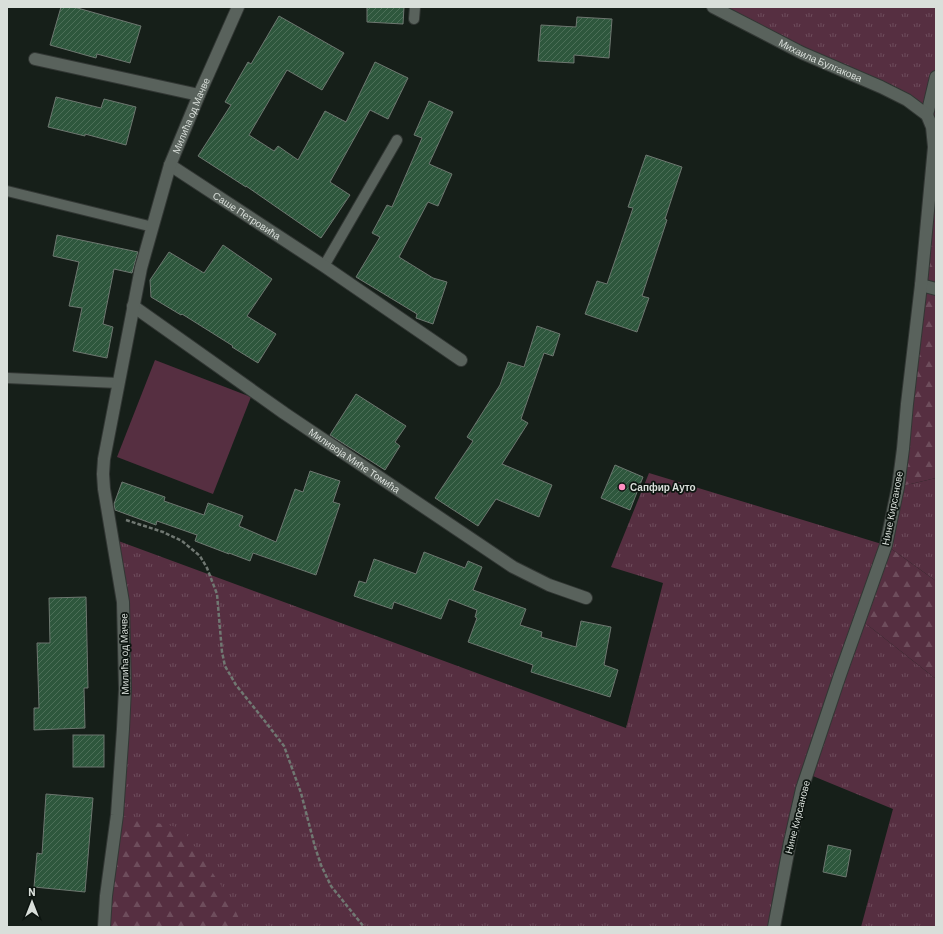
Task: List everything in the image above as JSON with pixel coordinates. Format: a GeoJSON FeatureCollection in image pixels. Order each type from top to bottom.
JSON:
{"type":"FeatureCollection","features":[{"type":"Feature","properties":{"kind":"street","name":"Милића од Мачве"},"geometry":{"type":"LineString","coordinates":[[104,927],[106,896],[117,815],[125,689],[123,602],[104,490],[102,474],[104,459],[141,268],[170,165],[238,7]]}},
{"type":"Feature","properties":{"kind":"street","name":"Михаила Булгакова"},"geometry":{"type":"LineString","coordinates":[[713,7],[802,53],[881,87],[907,100],[927,115]]}},
{"type":"Feature","properties":{"kind":"street"},"geometry":{"type":"LineString","coordinates":[[35,59],[199,95]]}},
{"type":"Feature","properties":{"kind":"street"},"geometry":{"type":"LineString","coordinates":[[927,115],[936,77]]}},
{"type":"Feature","properties":{"kind":"street","name":"Нине Кирсанове"},"geometry":{"type":"LineString","coordinates":[[774,927],[790,842],[802,789],[886,545],[898,487],[921,285],[934,147],[932,127],[927,115]]}},
{"type":"Feature","properties":{"kind":"street","name":"Саше Петровића"},"geometry":{"type":"LineString","coordinates":[[170,165],[324,266],[461,360]]}},
{"type":"Feature","properties":{"kind":"street"},"geometry":{"type":"LineString","coordinates":[[921,285],[936,289]]}},
{"type":"Feature","properties":{"kind":"street","name":"Миливоја Миће Томића"},"geometry":{"type":"LineString","coordinates":[[133,306],[284,412],[513,567],[549,585],[586,598]]}},
{"type":"Feature","properties":{"kind":"lane"},"geometry":{"type":"LineString","coordinates":[[414,19],[415,7]]}},
{"type":"Feature","properties":{"kind":"lane"},"geometry":{"type":"LineString","coordinates":[[324,266],[397,140]]}},
{"type":"Feature","properties":{"kind":"lane"},"geometry":{"type":"LineString","coordinates":[[7,192],[153,227]]}},
{"type":"Feature","properties":{"kind":"lane"},"geometry":{"type":"LineString","coordinates":[[7,378],[118,383]]}},
{"type":"Feature","properties":{"kind":"path"},"geometry":{"type":"LineString","coordinates":[[109,515],[163,532],[182,541],[200,556],[217,594],[222,652],[225,666],[236,685],[284,746],[302,793],[315,847],[321,865],[331,886],[364,927]]}},
{"type":"Feature","properties":{"kind":"green space"},"geometry":{"type":"Polygon","coordinates":[[[714,7],[936,7],[936,77],[927,115],[714,7]]]}},
{"type":"Feature","properties":{"kind":"green space"},"geometry":{"type":"Polygon","coordinates":[[[936,101],[936,478],[898,487],[932,127],[936,101]]]}},
{"type":"Feature","properties":{"kind":"green space"},"geometry":{"type":"Polygon","coordinates":[[[155,360],[251,397],[213,494],[117,457],[155,360]]]}},
{"type":"Feature","properties":{"kind":"green space"},"geometry":{"type":"Polygon","coordinates":[[[649,473],[885,545],[898,487],[936,478],[936,581],[886,545],[860,619],[936,679],[936,927],[861,927],[893,809],[808,774],[776,927],[242,927],[117,815],[125,689],[113,539],[626,728],[663,583],[611,567],[649,473]]]}},
{"type":"Feature","properties":{"kind":"green space"},"geometry":{"type":"Polygon","coordinates":[[[886,545],[936,581],[936,679],[860,619],[886,545]]]}},
{"type":"Feature","properties":{"kind":"green space"},"geometry":{"type":"Polygon","coordinates":[[[117,815],[182,828],[229,897],[243,927],[104,927],[117,815]]]}},
{"type":"Feature","properties":{"kind":"building"},"geometry":{"type":"Polygon","coordinates":[[[61,7],[74,7],[141,26],[130,63],[97,54],[96,58],[50,45],[61,7]]]}},
{"type":"Feature","properties":{"kind":"building"},"geometry":{"type":"Polygon","coordinates":[[[367,7],[404,7],[403,24],[367,22],[367,7]]]}},
{"type":"Feature","properties":{"kind":"building"},"geometry":{"type":"Polygon","coordinates":[[[279,16],[344,53],[322,90],[287,70],[249,135],[274,151],[278,146],[298,160],[325,111],[346,122],[375,62],[408,78],[388,119],[370,110],[330,182],[350,195],[321,238],[246,186],[198,156],[231,105],[225,102],[248,62],[251,64],[279,16]]]}},
{"type":"Feature","properties":{"kind":"building"},"geometry":{"type":"Polygon","coordinates":[[[577,17],[612,19],[609,58],[574,55],[574,63],[538,61],[541,25],[576,27],[577,17]]]}},
{"type":"Feature","properties":{"kind":"building"},"geometry":{"type":"Polygon","coordinates":[[[56,97],[101,108],[104,99],[136,107],[126,145],[85,134],[85,136],[48,127],[56,97]]]}},
{"type":"Feature","properties":{"kind":"building"},"geometry":{"type":"Polygon","coordinates":[[[429,101],[453,112],[429,164],[452,174],[438,206],[428,202],[399,257],[433,278],[447,282],[433,324],[416,318],[417,314],[356,277],[380,237],[372,233],[387,205],[392,207],[422,138],[414,135],[429,101]]]}},
{"type":"Feature","properties":{"kind":"building"},"geometry":{"type":"Polygon","coordinates":[[[646,155],[682,167],[665,219],[667,220],[642,296],[649,298],[637,332],[585,314],[597,281],[607,284],[633,208],[628,207],[646,155]]]}},
{"type":"Feature","properties":{"kind":"building"},"geometry":{"type":"Polygon","coordinates":[[[57,235],[138,252],[132,273],[114,269],[103,324],[113,327],[107,358],[73,351],[82,308],[69,306],[79,262],[53,256],[57,235]]]}},
{"type":"Feature","properties":{"kind":"building"},"geometry":{"type":"Polygon","coordinates":[[[223,245],[272,279],[247,316],[276,334],[258,363],[182,314],[181,315],[151,297],[150,280],[169,252],[204,273],[223,245]]]}},
{"type":"Feature","properties":{"kind":"building"},"geometry":{"type":"Polygon","coordinates":[[[537,326],[560,334],[553,356],[544,353],[521,419],[528,423],[502,464],[552,485],[539,517],[496,499],[478,526],[435,498],[473,441],[467,437],[500,385],[508,362],[524,367],[537,326]]]}},
{"type":"Feature","properties":{"kind":"building"},"geometry":{"type":"Polygon","coordinates":[[[356,394],[406,426],[395,442],[400,446],[385,470],[330,435],[356,394]]]}},
{"type":"Feature","properties":{"kind":"building","name":"Сапфир Ауто"},"geometry":{"type":"Polygon","coordinates":[[[615,465],[643,477],[630,510],[601,498],[615,465]]]}},
{"type":"Feature","properties":{"kind":"building"},"geometry":{"type":"Polygon","coordinates":[[[310,471],[340,481],[333,502],[340,504],[316,575],[253,553],[250,561],[195,541],[197,535],[157,521],[156,525],[115,510],[114,504],[122,482],[165,497],[164,501],[204,515],[208,503],[243,516],[239,526],[276,542],[295,489],[303,492],[310,471]]]}},
{"type":"Feature","properties":{"kind":"building"},"geometry":{"type":"Polygon","coordinates":[[[424,552],[465,568],[468,561],[482,567],[473,590],[526,609],[520,625],[542,632],[541,637],[576,647],[581,621],[611,627],[604,665],[618,670],[610,697],[531,672],[533,665],[468,642],[477,618],[475,617],[477,610],[449,599],[441,619],[394,602],[392,609],[354,596],[359,581],[366,583],[374,559],[416,574],[424,552]]]}},
{"type":"Feature","properties":{"kind":"building"},"geometry":{"type":"Polygon","coordinates":[[[86,597],[88,688],[84,688],[85,728],[34,730],[34,708],[39,708],[37,643],[50,643],[49,598],[86,597]]]}},
{"type":"Feature","properties":{"kind":"building"},"geometry":{"type":"Polygon","coordinates":[[[73,735],[104,735],[104,767],[73,767],[73,735]]]}},
{"type":"Feature","properties":{"kind":"building"},"geometry":{"type":"Polygon","coordinates":[[[46,794],[93,798],[85,892],[34,887],[37,853],[42,854],[46,794]]]}},
{"type":"Feature","properties":{"kind":"building"},"geometry":{"type":"Polygon","coordinates":[[[828,845],[851,850],[846,877],[823,872],[828,845]]]}},
{"type":"Feature","properties":{"kind":"place","name":"Сапфир Ауто"},"geometry":{"type":"Point","coordinates":[622,487]}}]}
